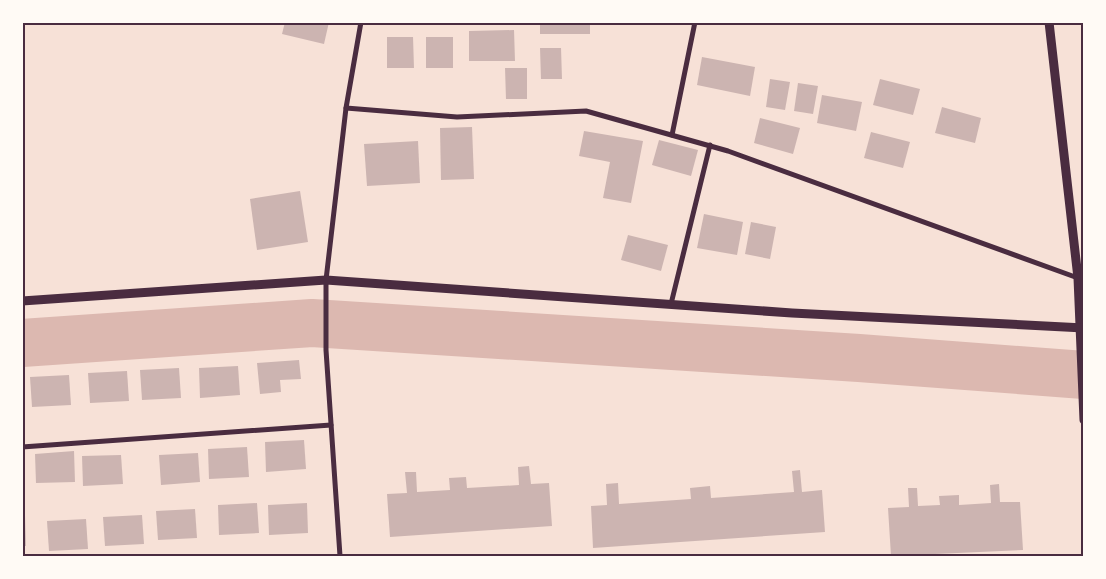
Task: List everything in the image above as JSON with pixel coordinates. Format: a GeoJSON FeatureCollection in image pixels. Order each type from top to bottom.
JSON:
{"type":"FeatureCollection","features":[{"type":"Feature","properties":{"kind":"street"},"geometry":{"type":"LineString","coordinates":[[340,556],[326,350],[326,280],[346,108],[361,22]]}},
{"type":"Feature","properties":{"kind":"street"},"geometry":{"type":"LineString","coordinates":[[672,135],[695,22]]}},
{"type":"Feature","properties":{"kind":"street"},"geometry":{"type":"LineString","coordinates":[[1049,22],[1078,278],[1082,328],[1083,418]]}},
{"type":"Feature","properties":{"kind":"street"},"geometry":{"type":"LineString","coordinates":[[346,108],[457,117],[586,111],[710,146],[1078,278]]}},
{"type":"Feature","properties":{"kind":"street"},"geometry":{"type":"LineString","coordinates":[[671,304],[710,146]]}},
{"type":"Feature","properties":{"kind":"street"},"geometry":{"type":"LineString","coordinates":[[22,301],[326,280],[671,304],[1082,328]]}},
{"type":"Feature","properties":{"kind":"street"},"geometry":{"type":"LineString","coordinates":[[22,447],[331,425]]}},
{"type":"Feature","properties":{"kind":"building"},"geometry":{"type":"Polygon","coordinates":[[[285,22],[329,22],[324,44],[282,34],[285,22]]]}},
{"type":"Feature","properties":{"kind":"building"},"geometry":{"type":"Polygon","coordinates":[[[540,22],[590,22],[590,34],[540,34],[540,22]]]}},
{"type":"Feature","properties":{"kind":"building"},"geometry":{"type":"Polygon","coordinates":[[[514,30],[515,61],[469,61],[469,31],[514,30]]]}},
{"type":"Feature","properties":{"kind":"building"},"geometry":{"type":"Polygon","coordinates":[[[387,37],[413,37],[414,68],[387,68],[387,37]]]}},
{"type":"Feature","properties":{"kind":"building"},"geometry":{"type":"Polygon","coordinates":[[[426,37],[453,37],[453,68],[426,68],[426,37]]]}},
{"type":"Feature","properties":{"kind":"building"},"geometry":{"type":"Polygon","coordinates":[[[540,48],[561,48],[562,79],[541,79],[540,48]]]}},
{"type":"Feature","properties":{"kind":"building"},"geometry":{"type":"Polygon","coordinates":[[[702,57],[755,67],[750,96],[697,85],[702,57]]]}},
{"type":"Feature","properties":{"kind":"building"},"geometry":{"type":"Polygon","coordinates":[[[505,68],[527,68],[527,99],[506,99],[505,68]]]}},
{"type":"Feature","properties":{"kind":"building"},"geometry":{"type":"Polygon","coordinates":[[[770,79],[790,82],[785,110],[766,107],[770,79]]]}},
{"type":"Feature","properties":{"kind":"building"},"geometry":{"type":"Polygon","coordinates":[[[880,79],[920,89],[913,115],[873,105],[880,79]]]}},
{"type":"Feature","properties":{"kind":"building"},"geometry":{"type":"Polygon","coordinates":[[[798,83],[818,86],[813,114],[794,111],[798,83]]]}},
{"type":"Feature","properties":{"kind":"building"},"geometry":{"type":"Polygon","coordinates":[[[822,95],[862,102],[856,131],[817,123],[822,95]]]}},
{"type":"Feature","properties":{"kind":"building"},"geometry":{"type":"Polygon","coordinates":[[[942,107],[981,118],[975,143],[935,133],[942,107]]]}},
{"type":"Feature","properties":{"kind":"building"},"geometry":{"type":"Polygon","coordinates":[[[760,118],[800,128],[793,154],[754,143],[760,118]]]}},
{"type":"Feature","properties":{"kind":"building"},"geometry":{"type":"Polygon","coordinates":[[[472,127],[474,179],[441,180],[440,128],[472,127]]]}},
{"type":"Feature","properties":{"kind":"building"},"geometry":{"type":"Polygon","coordinates":[[[584,131],[643,141],[631,203],[603,198],[610,162],[579,156],[584,131]]]}},
{"type":"Feature","properties":{"kind":"building"},"geometry":{"type":"Polygon","coordinates":[[[871,132],[910,142],[903,168],[864,158],[871,132]]]}},
{"type":"Feature","properties":{"kind":"building"},"geometry":{"type":"Polygon","coordinates":[[[659,140],[698,150],[691,176],[652,165],[659,140]]]}},
{"type":"Feature","properties":{"kind":"building"},"geometry":{"type":"Polygon","coordinates":[[[418,141],[420,183],[367,186],[364,144],[418,141]]]}},
{"type":"Feature","properties":{"kind":"building"},"geometry":{"type":"Polygon","coordinates":[[[300,191],[308,242],[257,250],[250,199],[300,191]]]}},
{"type":"Feature","properties":{"kind":"building"},"geometry":{"type":"Polygon","coordinates":[[[704,214],[743,222],[737,255],[697,248],[704,214]]]}},
{"type":"Feature","properties":{"kind":"building"},"geometry":{"type":"Polygon","coordinates":[[[751,222],[776,227],[770,259],[745,254],[751,222]]]}},
{"type":"Feature","properties":{"kind":"building"},"geometry":{"type":"Polygon","coordinates":[[[628,235],[668,245],[661,271],[621,260],[628,235]]]}},
{"type":"Feature","properties":{"kind":"building"},"geometry":{"type":"Polygon","coordinates":[[[299,360],[301,379],[280,380],[281,392],[260,394],[257,363],[299,360]]]}},
{"type":"Feature","properties":{"kind":"building"},"geometry":{"type":"Polygon","coordinates":[[[238,366],[240,395],[200,398],[199,368],[238,366]]]}},
{"type":"Feature","properties":{"kind":"building"},"geometry":{"type":"Polygon","coordinates":[[[179,368],[181,398],[142,400],[140,370],[179,368]]]}},
{"type":"Feature","properties":{"kind":"building"},"geometry":{"type":"Polygon","coordinates":[[[127,371],[129,401],[90,403],[88,373],[127,371]]]}},
{"type":"Feature","properties":{"kind":"building"},"geometry":{"type":"Polygon","coordinates":[[[69,375],[71,405],[32,407],[30,377],[69,375]]]}},
{"type":"Feature","properties":{"kind":"building"},"geometry":{"type":"Polygon","coordinates":[[[304,440],[306,469],[266,472],[265,442],[304,440]]]}},
{"type":"Feature","properties":{"kind":"building"},"geometry":{"type":"Polygon","coordinates":[[[247,447],[249,477],[209,479],[208,449],[247,447]]]}},
{"type":"Feature","properties":{"kind":"building"},"geometry":{"type":"Polygon","coordinates":[[[74,451],[75,482],[36,483],[35,454],[74,451]]]}},
{"type":"Feature","properties":{"kind":"building"},"geometry":{"type":"Polygon","coordinates":[[[198,453],[200,482],[161,485],[159,455],[198,453]]]}},
{"type":"Feature","properties":{"kind":"building"},"geometry":{"type":"Polygon","coordinates":[[[121,455],[123,484],[83,486],[82,456],[121,455]]]}},
{"type":"Feature","properties":{"kind":"building"},"geometry":{"type":"Polygon","coordinates":[[[529,466],[531,484],[549,483],[552,526],[390,537],[387,494],[407,493],[405,472],[416,472],[417,492],[450,490],[449,478],[466,477],[467,488],[519,485],[518,467],[529,466]]]}},
{"type":"Feature","properties":{"kind":"building"},"geometry":{"type":"Polygon","coordinates":[[[800,470],[802,492],[822,490],[825,532],[593,548],[591,506],[607,505],[606,484],[618,483],[619,504],[691,499],[690,488],[710,486],[711,498],[794,492],[792,471],[800,470]]]}},
{"type":"Feature","properties":{"kind":"building"},"geometry":{"type":"Polygon","coordinates":[[[999,484],[1000,502],[1020,502],[1023,550],[891,556],[888,508],[909,507],[908,488],[917,488],[918,506],[940,505],[939,496],[959,495],[959,505],[991,503],[990,485],[999,484]]]}},
{"type":"Feature","properties":{"kind":"building"},"geometry":{"type":"Polygon","coordinates":[[[257,503],[259,533],[219,535],[218,505],[257,503]]]}},
{"type":"Feature","properties":{"kind":"building"},"geometry":{"type":"Polygon","coordinates":[[[307,503],[308,533],[269,535],[268,505],[307,503]]]}},
{"type":"Feature","properties":{"kind":"building"},"geometry":{"type":"Polygon","coordinates":[[[195,509],[197,538],[158,540],[156,511],[195,509]]]}},
{"type":"Feature","properties":{"kind":"building"},"geometry":{"type":"Polygon","coordinates":[[[142,515],[144,544],[105,546],[103,517],[142,515]]]}},
{"type":"Feature","properties":{"kind":"building"},"geometry":{"type":"Polygon","coordinates":[[[22,516],[25,516],[26,546],[22,546],[22,516]]]}},
{"type":"Feature","properties":{"kind":"building"},"geometry":{"type":"Polygon","coordinates":[[[86,519],[88,549],[49,551],[47,521],[86,519]]]}},
{"type":"Feature","properties":{"kind":"waterway"},"geometry":{"type":"LineString","coordinates":[[22,343],[312,323],[859,358],[1084,375]]}}]}
